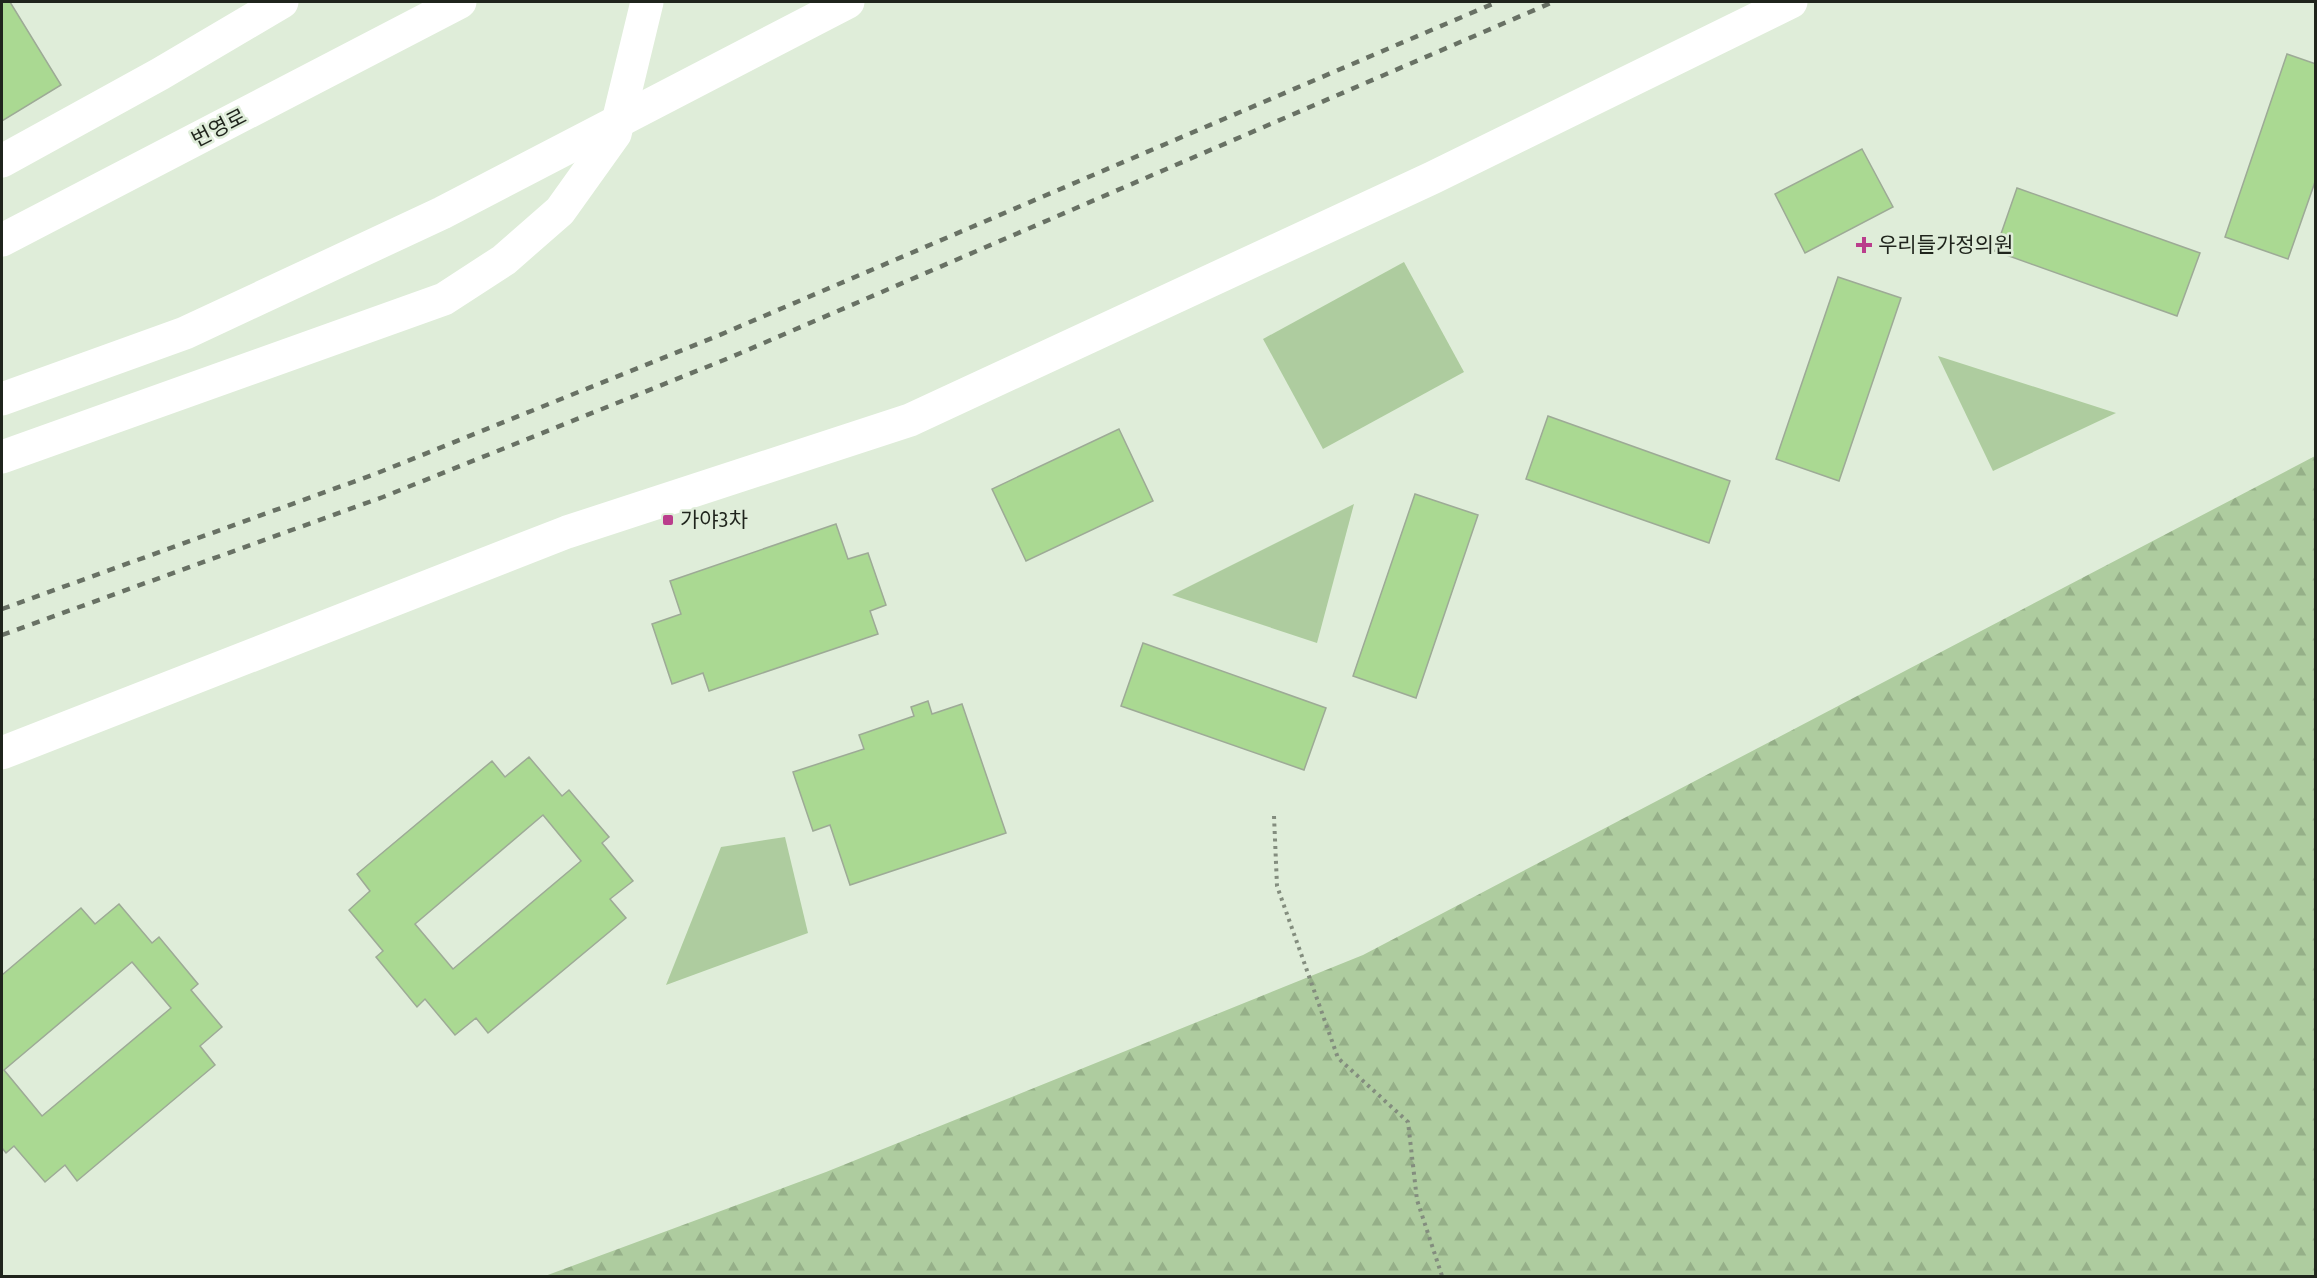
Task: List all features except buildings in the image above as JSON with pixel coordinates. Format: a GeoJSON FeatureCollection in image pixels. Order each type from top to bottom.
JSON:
{"type":"FeatureCollection","features":[{"type":"Feature","properties":{"kind":"street"},"geometry":{"type":"LineString","coordinates":[[2,161],[160,74],[282,2]]}},
{"type":"Feature","properties":{"kind":"street"},"geometry":{"type":"LineString","coordinates":[[2,457],[444,299],[504,260],[560,211],[615,134],[646,2]]}},
{"type":"Feature","properties":{"kind":"street"},"geometry":{"type":"LineString","coordinates":[[2,399],[185,333],[442,213],[848,2]]}},
{"type":"Feature","properties":{"kind":"street"},"geometry":{"type":"LineString","coordinates":[[2,753],[567,532],[910,420],[1432,178],[1791,2]]}},
{"type":"Feature","properties":{"kind":"street","name":"번영로"},"geometry":{"type":"LineString","coordinates":[[2,240],[448,8]]}},
{"type":"Feature","properties":{"kind":"path"},"geometry":{"type":"LineString","coordinates":[[1274,816],[1277,886],[1338,1058],[1408,1122],[1417,1200],[1442,1276]]}},
{"type":"Feature","properties":{"kind":"green space"},"geometry":{"type":"Polygon","coordinates":[[[1404,262],[1464,372],[1323,449],[1263,339],[1404,262]]]}},
{"type":"Feature","properties":{"kind":"green space"},"geometry":{"type":"Polygon","coordinates":[[[1938,356],[2116,413],[1993,471],[1938,356]]]}},
{"type":"Feature","properties":{"kind":"green space"},"geometry":{"type":"Polygon","coordinates":[[[2315,456],[2315,1276],[545,1276],[826,1172],[1363,955],[2315,456]]]}},
{"type":"Feature","properties":{"kind":"green space"},"geometry":{"type":"Polygon","coordinates":[[[1354,504],[1317,643],[1172,595],[1354,504]]]}},
{"type":"Feature","properties":{"kind":"green space"},"geometry":{"type":"Polygon","coordinates":[[[785,837],[808,933],[666,985],[721,847],[785,837]]]}},
{"type":"Feature","properties":{"kind":"railway"},"geometry":{"type":"LineString","coordinates":[[2,609],[375,474],[715,337],[1497,2]]}},
{"type":"Feature","properties":{"kind":"railway"},"geometry":{"type":"LineString","coordinates":[[2,635],[383,497],[729,358],[1553,2]]}},
{"type":"Feature","properties":{"kind":"place","name":"우리들가정의원"},"geometry":{"type":"Point","coordinates":[1864,245]}},
{"type":"Feature","properties":{"kind":"place","name":"가야3차"},"geometry":{"type":"Point","coordinates":[668,520]}}]}
